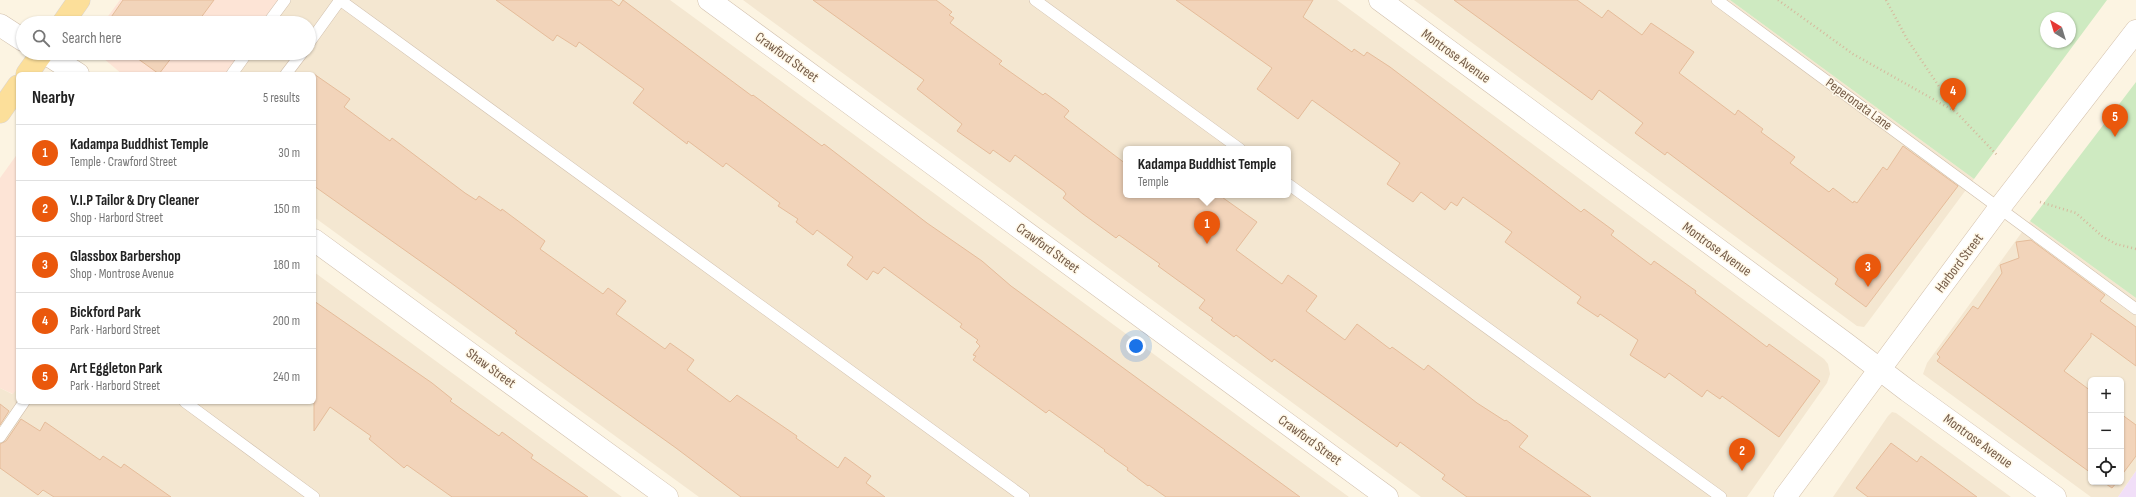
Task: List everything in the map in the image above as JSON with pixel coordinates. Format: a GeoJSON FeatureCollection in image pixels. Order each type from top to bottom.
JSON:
{"type":"FeatureCollection","features":[{"type":"Feature","properties":{"kind":"main road"},"geometry":{"type":"LineString","coordinates":[[68,16],[79,0]]}},
{"type":"Feature","properties":{"kind":"main road"},"geometry":{"type":"LineString","coordinates":[[29,72],[38,60]]}},
{"type":"Feature","properties":{"kind":"main road"},"geometry":{"type":"LineString","coordinates":[[0,112],[16,89]]}},
{"type":"Feature","properties":{"kind":"street","name":"Crawford Street"},"geometry":{"type":"LineString","coordinates":[[709,0],[1387,497]]}},
{"type":"Feature","properties":{"kind":"street","name":"Montrose Avenue"},"geometry":{"type":"LineString","coordinates":[[1380,0],[1879,370],[2055,497]]}},
{"type":"Feature","properties":{"kind":"street"},"geometry":{"type":"LineString","coordinates":[[0,25],[16,35]]}},
{"type":"Feature","properties":{"kind":"street","name":"Harbord Street"},"geometry":{"type":"LineString","coordinates":[[1785,497],[2000,208],[2136,31]]}},
{"type":"Feature","properties":{"kind":"street"},"geometry":{"type":"LineString","coordinates":[[55,60],[75,72]]}},
{"type":"Feature","properties":{"kind":"street","name":"Shaw Street"},"geometry":{"type":"LineString","coordinates":[[316,241],[667,497]]}},
{"type":"Feature","properties":{"kind":"lane"},"geometry":{"type":"LineString","coordinates":[[273,16],[285,0]]}},
{"type":"Feature","properties":{"kind":"lane"},"geometry":{"type":"LineString","coordinates":[[316,33],[340,0],[1024,497]]}},
{"type":"Feature","properties":{"kind":"lane"},"geometry":{"type":"LineString","coordinates":[[1034,0],[1236,146]]}},
{"type":"Feature","properties":{"kind":"lane","name":"Peperonata Lane"},"geometry":{"type":"LineString","coordinates":[[1717,0],[2136,309]]}},
{"type":"Feature","properties":{"kind":"lane"},"geometry":{"type":"LineString","coordinates":[[233,72],[242,60]]}},
{"type":"Feature","properties":{"kind":"lane"},"geometry":{"type":"LineString","coordinates":[[288,72],[297,60]]}},
{"type":"Feature","properties":{"kind":"lane"},"geometry":{"type":"LineString","coordinates":[[1291,186],[1721,497]]}},
{"type":"Feature","properties":{"kind":"lane"},"geometry":{"type":"LineString","coordinates":[[0,437],[23,404]]}},
{"type":"Feature","properties":{"kind":"lane"},"geometry":{"type":"LineString","coordinates":[[188,404],[314,497]]}},
{"type":"Feature","properties":{"kind":"path"},"geometry":{"type":"LineString","coordinates":[[1778,0],[1853,54],[1956,112]]}},
{"type":"Feature","properties":{"kind":"path"},"geometry":{"type":"LineString","coordinates":[[1886,0],[1907,39],[1956,112],[1998,156]]}},
{"type":"Feature","properties":{"kind":"path"},"geometry":{"type":"LineString","coordinates":[[2040,202],[2076,213],[2102,236],[2116,244],[2136,249]]}},
{"type":"Feature","properties":{"kind":"shaded area"},"geometry":{"type":"Polygon","coordinates":[[[120,0],[280,0],[269,16],[108,16],[120,0]]]}},
{"type":"Feature","properties":{"kind":"shaded area"},"geometry":{"type":"Polygon","coordinates":[[[280,0],[670,0],[1349,497],[699,497],[316,218],[316,72],[229,72],[238,60],[316,60],[316,16],[269,16],[280,0]]]}},
{"type":"Feature","properties":{"kind":"shaded area"},"geometry":{"type":"Polygon","coordinates":[[[743,0],[1337,0],[1824,359],[1828,364],[1830,374],[1827,383],[1747,497],[1421,497],[743,0]]]}},
{"type":"Feature","properties":{"kind":"shaded area"},"geometry":{"type":"Polygon","coordinates":[[[1414,0],[1730,0],[1974,179],[1868,322],[1864,327],[1857,326],[1414,0]]]}},
{"type":"Feature","properties":{"kind":"shaded area"},"geometry":{"type":"Polygon","coordinates":[[[105,60],[238,60],[229,72],[120,72],[105,60]]]}},
{"type":"Feature","properties":{"kind":"shaded area"},"geometry":{"type":"Polygon","coordinates":[[[16,156],[16,390],[13,394],[0,388],[0,178],[16,156]]]}},
{"type":"Feature","properties":{"kind":"shaded area"},"geometry":{"type":"Polygon","coordinates":[[[2030,221],[2136,298],[2136,471],[2118,497],[2091,497],[1923,374],[1927,363],[2030,221]]]}},
{"type":"Feature","properties":{"kind":"shaded area"},"geometry":{"type":"Polygon","coordinates":[[[316,273],[622,497],[0,497],[0,388],[12,394],[16,389],[16,404],[316,404],[316,273]]]}},
{"type":"Feature","properties":{"kind":"shaded area"},"geometry":{"type":"Polygon","coordinates":[[[1892,412],[1896,413],[2011,497],[1833,497],[1892,412]]]}},
{"type":"Feature","properties":{"kind":"shaded area"},"geometry":{"type":"Polygon","coordinates":[[[2136,471],[2136,497],[2118,497],[2136,471]]]}},
{"type":"Feature","properties":{"kind":"green space"},"geometry":{"type":"Polygon","coordinates":[[[1730,0],[2107,0],[2076,42],[2076,12],[2040,12],[2040,48],[2071,48],[1974,179],[1730,0]]]}},
{"type":"Feature","properties":{"kind":"green space"},"geometry":{"type":"Polygon","coordinates":[[[2136,82],[2136,298],[2030,221],[2136,82]]]}},
{"type":"Feature","properties":{"kind":"building"},"geometry":{"type":"Polygon","coordinates":[[[123,0],[214,0],[202,16],[112,16],[123,0]]]}},
{"type":"Feature","properties":{"kind":"building"},"geometry":{"type":"Polygon","coordinates":[[[496,0],[611,0],[619,6],[623,0],[752,96],[753,95],[822,146],[824,144],[927,223],[982,261],[1011,286],[1300,497],[1166,497],[1149,485],[1148,486],[1127,470],[1128,468],[1104,451],[1105,450],[1049,410],[1046,413],[973,360],[976,356],[973,355],[980,346],[976,342],[978,340],[960,327],[962,324],[884,267],[878,274],[873,271],[867,280],[847,265],[853,257],[817,230],[813,235],[796,222],[798,219],[778,206],[780,203],[726,163],[723,167],[688,141],[687,144],[633,103],[644,89],[579,42],[576,47],[557,35],[553,41],[496,0]]]}},
{"type":"Feature","properties":{"kind":"building"},"geometry":{"type":"Polygon","coordinates":[[[813,0],[936,0],[952,12],[949,15],[954,18],[950,23],[1002,61],[999,64],[1043,95],[1045,93],[1067,109],[1069,111],[1064,117],[1123,162],[1123,198],[1223,198],[1257,222],[1236,250],[1282,284],[1288,275],[1317,296],[1306,311],[1345,340],[1357,324],[1390,349],[1392,347],[1424,370],[1428,365],[1477,403],[1505,421],[1506,420],[1528,436],[1519,447],[1591,497],[1467,497],[1442,479],[1445,475],[1400,442],[1397,447],[1274,359],[1272,362],[1236,335],[1234,337],[1211,320],[1213,318],[1199,308],[1205,300],[1158,266],[1160,264],[1119,235],[1116,238],[1083,214],[1063,198],[1066,194],[1064,191],[1015,155],[1010,162],[993,150],[990,154],[957,131],[962,124],[917,89],[924,80],[813,0]]]}},
{"type":"Feature","properties":{"kind":"building"},"geometry":{"type":"Polygon","coordinates":[[[1176,0],[1313,0],[1303,17],[1352,52],[1354,49],[1364,56],[1367,52],[1390,67],[1581,212],[1584,209],[1614,231],[1611,235],[1651,265],[1654,261],[1696,291],[1695,293],[1767,347],[1769,344],[1820,381],[1779,437],[1722,396],[1720,399],[1707,390],[1702,397],[1669,373],[1665,378],[1630,355],[1638,340],[1600,314],[1598,317],[1577,303],[1581,297],[1505,242],[1512,232],[1463,197],[1457,206],[1451,202],[1445,210],[1421,192],[1413,202],[1387,184],[1400,163],[1312,100],[1298,119],[1257,89],[1272,68],[1176,0]]]}},
{"type":"Feature","properties":{"kind":"building"},"geometry":{"type":"Polygon","coordinates":[[[1454,0],[1577,0],[1602,18],[1608,10],[1642,35],[1651,23],[1694,52],[1679,73],[1735,115],[1738,110],[1763,129],[1761,132],[1795,157],[1790,163],[1829,192],[1833,188],[1853,203],[1854,201],[1857,203],[1883,167],[1887,170],[1903,146],[1958,186],[1866,307],[1835,284],[1838,279],[1667,152],[1665,155],[1635,133],[1643,123],[1599,90],[1592,100],[1454,0]]]}},
{"type":"Feature","properties":{"kind":"building"},"geometry":{"type":"Polygon","coordinates":[[[140,60],[170,60],[161,72],[156,72],[140,60]]]}},
{"type":"Feature","properties":{"kind":"building"},"geometry":{"type":"Polygon","coordinates":[[[316,75],[350,99],[344,107],[390,141],[392,138],[476,200],[479,196],[501,211],[502,209],[545,241],[540,249],[603,294],[608,288],[626,301],[616,314],[665,349],[670,343],[694,360],[687,370],[730,402],[737,395],[797,436],[796,438],[838,468],[845,457],[871,476],[866,483],[885,497],[741,497],[676,448],[515,333],[517,331],[316,187],[316,75]]]}},
{"type":"Feature","properties":{"kind":"building"},"geometry":{"type":"Polygon","coordinates":[[[2031,240],[2105,295],[2100,301],[2136,327],[2136,366],[2091,333],[2091,337],[2064,371],[2088,389],[2088,471],[1937,361],[1940,357],[1937,354],[1973,306],[1978,309],[2002,273],[2000,265],[2019,258],[2016,242],[2031,240]]]}},
{"type":"Feature","properties":{"kind":"building"},"geometry":{"type":"Polygon","coordinates":[[[316,302],[432,383],[452,399],[450,401],[499,436],[502,432],[533,455],[531,458],[588,497],[452,497],[407,465],[404,468],[369,439],[371,436],[330,407],[314,431],[314,404],[316,404],[316,302]]]}},
{"type":"Feature","properties":{"kind":"building"},"geometry":{"type":"Polygon","coordinates":[[[0,404],[9,411],[0,425],[0,404]]]}},
{"type":"Feature","properties":{"kind":"building"},"geometry":{"type":"Polygon","coordinates":[[[2124,416],[2136,425],[2136,456],[2124,472],[2124,416]]]}},
{"type":"Feature","properties":{"kind":"building"},"geometry":{"type":"Polygon","coordinates":[[[21,419],[40,431],[45,422],[100,460],[103,456],[121,468],[124,464],[171,497],[54,497],[43,490],[38,495],[0,468],[0,444],[6,441],[21,419]]]}},
{"type":"Feature","properties":{"kind":"building"},"geometry":{"type":"Polygon","coordinates":[[[1891,443],[1917,462],[1921,456],[1977,497],[1868,497],[1856,488],[1891,443]]]}},
{"type":"Feature","properties":{"kind":"building"},"geometry":{"type":"Polygon","coordinates":[[[2108,485],[2114,485],[2112,488],[2108,485]]]}},
{"type":"Feature","properties":{"kind":"place","name":"Bickford Park"},"geometry":{"type":"Point","coordinates":[1953,111]}},
{"type":"Feature","properties":{"kind":"place","name":"Art Eggleton Park"},"geometry":{"type":"Point","coordinates":[2115,137]}},
{"type":"Feature","properties":{"kind":"place","name":"Kadampa Buddhist Temple"},"geometry":{"type":"Point","coordinates":[1207,244]}},
{"type":"Feature","properties":{"kind":"place","name":"Glassbox Barbershop"},"geometry":{"type":"Point","coordinates":[1868,287]}},
{"type":"Feature","properties":{"kind":"place","name":"V.I.P Tailor & Dry Cleaner"},"geometry":{"type":"Point","coordinates":[1742,471]}}]}
